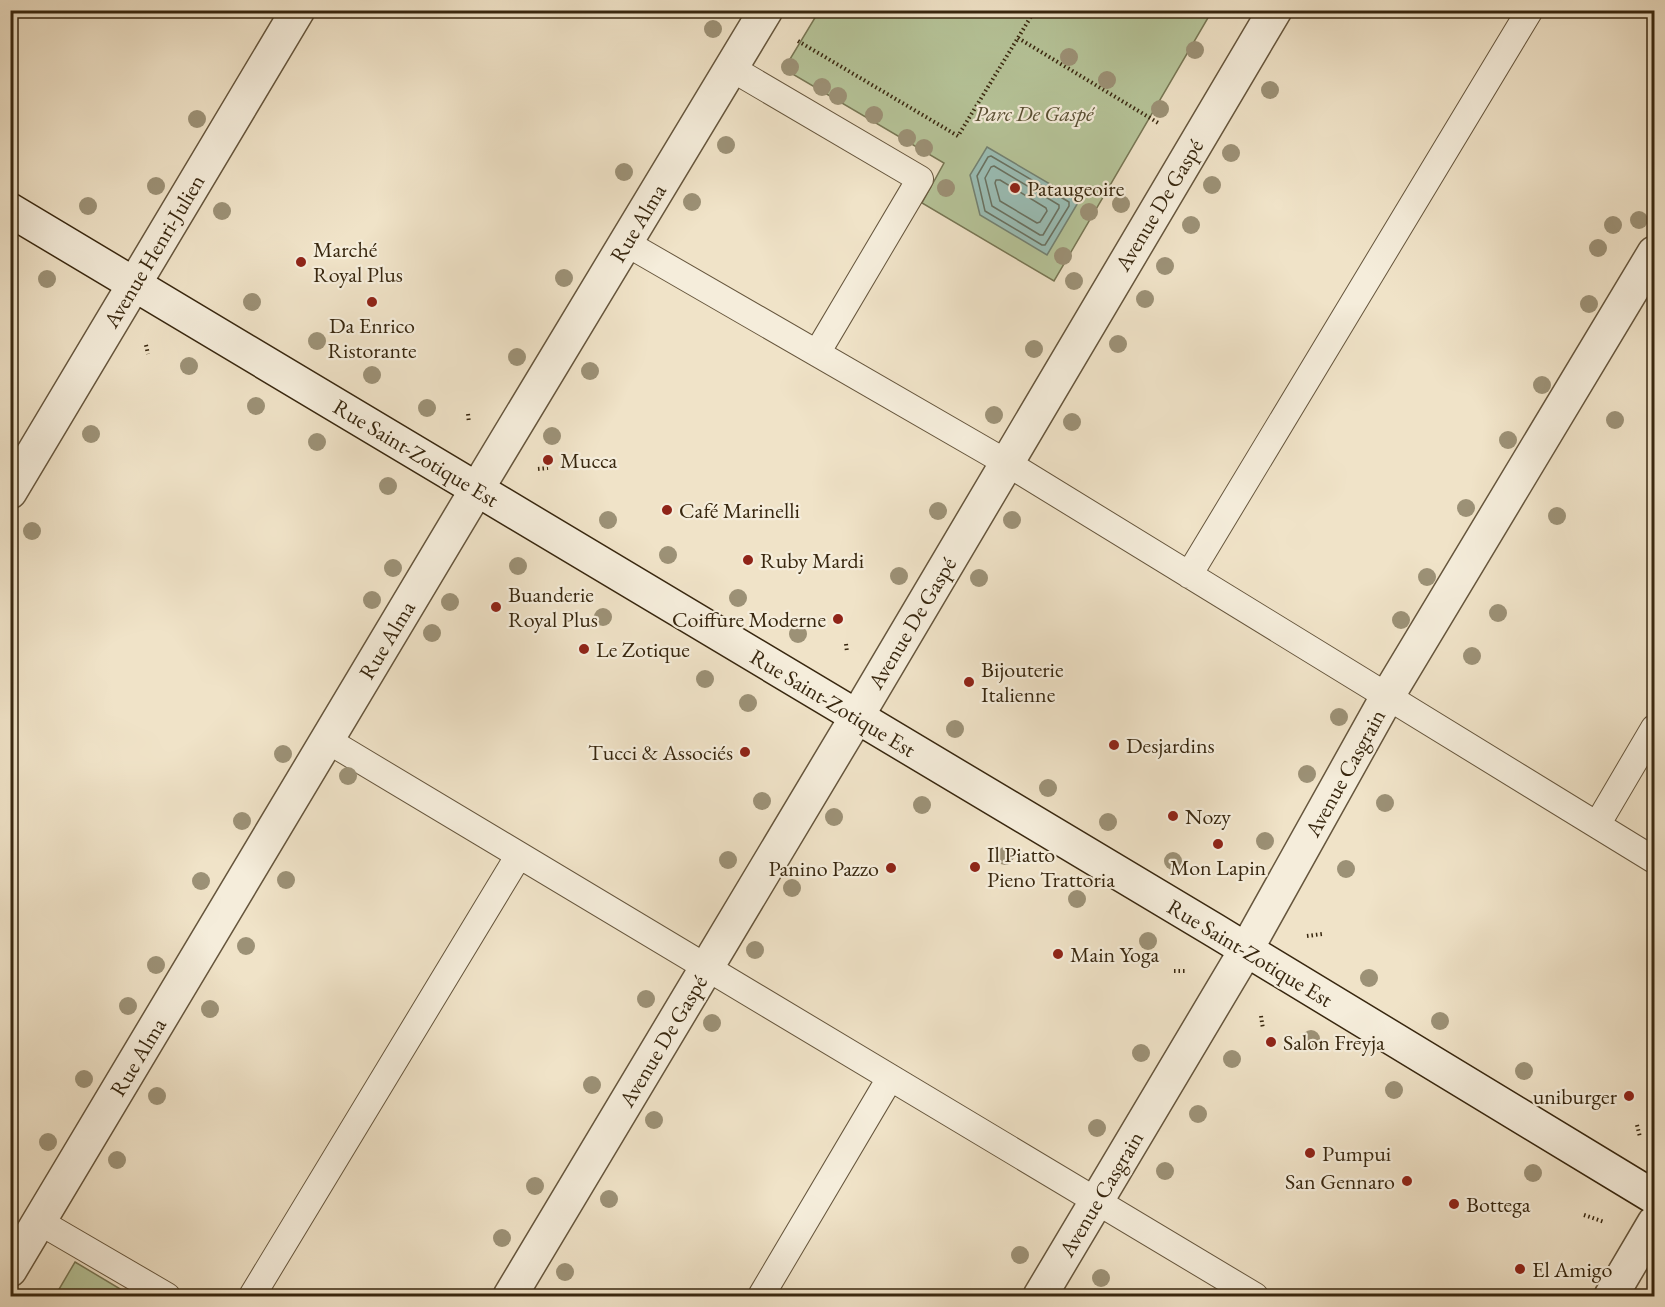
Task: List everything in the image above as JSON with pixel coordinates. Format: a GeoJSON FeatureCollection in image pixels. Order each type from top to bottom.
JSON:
{"type":"FeatureCollection","features":[{"type":"Feature","properties":{"kind":"street","name":"Avenue Henri-Julien"},"geometry":{"type":"LineString","coordinates":[[10,492],[298,10]]}},
{"type":"Feature","properties":{"kind":"street","name":"Rue Alma"},"geometry":{"type":"LineString","coordinates":[[10,1270],[766,10]]}},
{"type":"Feature","properties":{"kind":"street","name":"Avenue De Gaspé"},"geometry":{"type":"LineString","coordinates":[[510,1296],[856,718],[1275,10]]}},
{"type":"Feature","properties":{"kind":"street","name":"Rue Saint-Zotique Est"},"geometry":{"type":"LineString","coordinates":[[10,210],[1654,1197]]}},
{"type":"Feature","properties":{"kind":"street","name":"Avenue Casgrain"},"geometry":{"type":"LineString","coordinates":[[1040,1296],[1246,950],[1388,697],[1654,253]]}},
{"type":"Feature","properties":{"kind":"street"},"geometry":{"type":"LineString","coordinates":[[1611,1296],[1654,1223]]}},
{"type":"Feature","properties":{"kind":"lane"},"geometry":{"type":"LineString","coordinates":[[1189,575],[1530,10]]}},
{"type":"Feature","properties":{"kind":"lane"},"geometry":{"type":"LineString","coordinates":[[731,68],[920,179],[817,353]]}},
{"type":"Feature","properties":{"kind":"lane"},"geometry":{"type":"LineString","coordinates":[[626,243],[1006,463],[1654,861]]}},
{"type":"Feature","properties":{"kind":"lane"},"geometry":{"type":"LineString","coordinates":[[1597,825],[1654,728]]}},
{"type":"Feature","properties":{"kind":"lane"},"geometry":{"type":"LineString","coordinates":[[327,740],[1255,1296]]}},
{"type":"Feature","properties":{"kind":"lane"},"geometry":{"type":"LineString","coordinates":[[252,1296],[519,855]]}},
{"type":"Feature","properties":{"kind":"lane"},"geometry":{"type":"LineString","coordinates":[[761,1296],[890,1077]]}},
{"type":"Feature","properties":{"kind":"lane"},"geometry":{"type":"LineString","coordinates":[[40,1222],[167,1296]]}},
{"type":"Feature","properties":{"kind":"path"},"geometry":{"type":"LineString","coordinates":[[798,41],[958,136],[1035,10]]}},
{"type":"Feature","properties":{"kind":"path"},"geometry":{"type":"LineString","coordinates":[[1018,38],[1161,124]]}},
{"type":"Feature","properties":{"kind":"path"},"geometry":{"type":"LineString","coordinates":[[1307,936],[1322,934]]}},
{"type":"Feature","properties":{"kind":"path"},"geometry":{"type":"LineString","coordinates":[[1174,971],[1189,971]]}},
{"type":"Feature","properties":{"kind":"path"},"geometry":{"type":"LineString","coordinates":[[1261,1016],[1263,1029]]}},
{"type":"Feature","properties":{"kind":"path"},"geometry":{"type":"LineString","coordinates":[[1637,1125],[1640,1137]]}},
{"type":"Feature","properties":{"kind":"path"},"geometry":{"type":"LineString","coordinates":[[1584,1215],[1604,1222]]}},
{"type":"Feature","properties":{"kind":"green space","name":"Parc De Gaspé"},"geometry":{"type":"Polygon","coordinates":[[[819,11],[1212,11],[1054,281],[922,203],[944,163],[784,69],[819,11]]]}},
{"type":"Feature","properties":{"kind":"green space"},"geometry":{"type":"Polygon","coordinates":[[[75,1262],[132,1296],[55,1296],[75,1262]]]}},
{"type":"Feature","properties":{"kind":"water","name":"Pataugeoire"},"geometry":{"type":"Polygon","coordinates":[[[987,147],[1079,201],[1047,255],[980,215],[970,175],[987,147]]]}},
{"type":"Feature","properties":{"kind":"place","name":"Pataugeoire"},"geometry":{"type":"Point","coordinates":[1015,188]}},
{"type":"Feature","properties":{"kind":"place","name":"Marché Royal Plus"},"geometry":{"type":"Point","coordinates":[301,262]}},
{"type":"Feature","properties":{"kind":"place","name":"Da Enrico Ristorante"},"geometry":{"type":"Point","coordinates":[372,302]}},
{"type":"Feature","properties":{"kind":"place","name":"Mucca"},"geometry":{"type":"Point","coordinates":[548,460]}},
{"type":"Feature","properties":{"kind":"place","name":"Café Marinelli"},"geometry":{"type":"Point","coordinates":[667,510]}},
{"type":"Feature","properties":{"kind":"place","name":"Ruby Mardi"},"geometry":{"type":"Point","coordinates":[748,560]}},
{"type":"Feature","properties":{"kind":"place","name":"Buanderie Royal Plus"},"geometry":{"type":"Point","coordinates":[496,607]}},
{"type":"Feature","properties":{"kind":"place","name":"Coiffure Moderne"},"geometry":{"type":"Point","coordinates":[838,619]}},
{"type":"Feature","properties":{"kind":"place","name":"Le Zotique"},"geometry":{"type":"Point","coordinates":[584,649]}},
{"type":"Feature","properties":{"kind":"place","name":"Bijouterie Italienne"},"geometry":{"type":"Point","coordinates":[969,682]}},
{"type":"Feature","properties":{"kind":"place","name":"Desjardins"},"geometry":{"type":"Point","coordinates":[1114,745]}},
{"type":"Feature","properties":{"kind":"place","name":"Tucci & Associés"},"geometry":{"type":"Point","coordinates":[745,752]}},
{"type":"Feature","properties":{"kind":"place","name":"Nozy"},"geometry":{"type":"Point","coordinates":[1173,816]}},
{"type":"Feature","properties":{"kind":"place","name":"Mon Lapin"},"geometry":{"type":"Point","coordinates":[1218,844]}},
{"type":"Feature","properties":{"kind":"place","name":"Il Piatto Pieno Trattoria"},"geometry":{"type":"Point","coordinates":[975,867]}},
{"type":"Feature","properties":{"kind":"place","name":"Panino Pazzo"},"geometry":{"type":"Point","coordinates":[891,868]}},
{"type":"Feature","properties":{"kind":"place","name":"Main Yoga"},"geometry":{"type":"Point","coordinates":[1058,954]}},
{"type":"Feature","properties":{"kind":"place","name":"Salon Freyja"},"geometry":{"type":"Point","coordinates":[1271,1042]}},
{"type":"Feature","properties":{"kind":"place","name":"uniburger"},"geometry":{"type":"Point","coordinates":[1629,1096]}},
{"type":"Feature","properties":{"kind":"place","name":"Pumpui"},"geometry":{"type":"Point","coordinates":[1310,1153]}},
{"type":"Feature","properties":{"kind":"place","name":"San Gennaro"},"geometry":{"type":"Point","coordinates":[1407,1181]}},
{"type":"Feature","properties":{"kind":"place","name":"Bottega"},"geometry":{"type":"Point","coordinates":[1454,1204]}},
{"type":"Feature","properties":{"kind":"place","name":"El Amigo"},"geometry":{"type":"Point","coordinates":[1520,1269]}}]}
